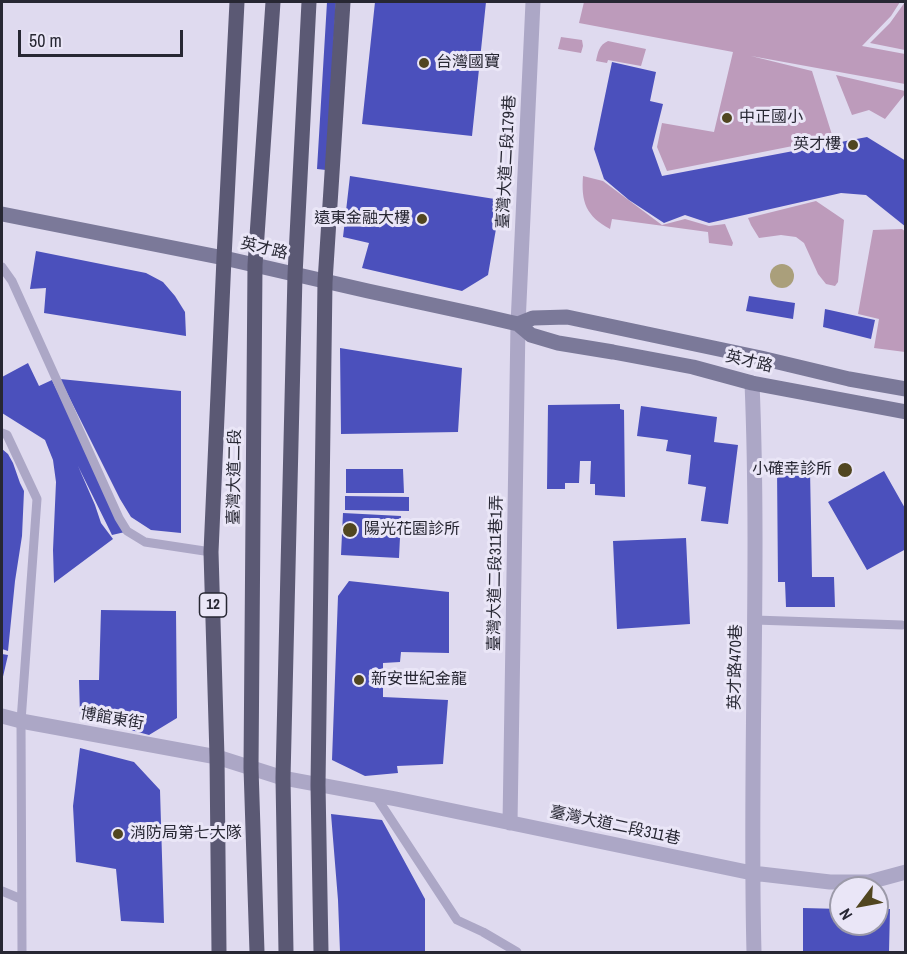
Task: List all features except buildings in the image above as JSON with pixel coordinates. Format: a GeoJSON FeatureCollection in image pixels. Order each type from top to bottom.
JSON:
{"type":"FeatureCollection","features":[{"type":"Feature","properties":{"kind":"main road","name":"臺灣大道二段"},"geometry":{"type":"LineString","coordinates":[[219,952],[212,552],[237,2]]}},
{"type":"Feature","properties":{"kind":"main road","name":"臺灣大道二段"},"geometry":{"type":"LineString","coordinates":[[257,952],[251,768],[255,266],[273,2]]}},
{"type":"Feature","properties":{"kind":"main road"},"geometry":{"type":"LineString","coordinates":[[286,952],[283,778],[295,275],[309,2]]}},
{"type":"Feature","properties":{"kind":"main road"},"geometry":{"type":"LineString","coordinates":[[321,952],[318,785],[326,282],[343,2]]}},
{"type":"Feature","properties":{"kind":"main road","name":"英才路"},"geometry":{"type":"LineString","coordinates":[[2,214],[224,258],[518,324],[531,335],[558,344],[693,367],[752,383],[906,412]]}},
{"type":"Feature","properties":{"kind":"main road","name":"英才路"},"geometry":{"type":"LineString","coordinates":[[518,324],[533,318],[567,317],[849,379],[906,389]]}},
{"type":"Feature","properties":{"kind":"street","name":"臺灣大道二段179巷"},"geometry":{"type":"LineString","coordinates":[[518,324],[533,2]]}},
{"type":"Feature","properties":{"kind":"street","name":"臺灣大道二段311巷1弄"},"geometry":{"type":"LineString","coordinates":[[510,823],[518,324]]}},
{"type":"Feature","properties":{"kind":"street","name":"英才路470巷"},"geometry":{"type":"LineString","coordinates":[[752,383],[754,952]]}},
{"type":"Feature","properties":{"kind":"street","name":"博館東街"},"geometry":{"type":"LineString","coordinates":[[2,716],[217,757],[251,768]]}},
{"type":"Feature","properties":{"kind":"street","name":"臺灣大道二段311巷"},"geometry":{"type":"LineString","coordinates":[[251,768],[283,778],[752,873],[830,882],[868,882],[906,872]]}},
{"type":"Feature","properties":{"kind":"lane"},"geometry":{"type":"LineString","coordinates":[[2,267],[12,281],[127,531],[145,542],[212,552]]}},
{"type":"Feature","properties":{"kind":"lane"},"geometry":{"type":"LineString","coordinates":[[2,433],[7,435],[37,499],[21,721],[22,952]]}},
{"type":"Feature","properties":{"kind":"lane"},"geometry":{"type":"LineString","coordinates":[[754,620],[902,625]]}},
{"type":"Feature","properties":{"kind":"lane"},"geometry":{"type":"LineString","coordinates":[[375,795],[457,920],[517,952]]}},
{"type":"Feature","properties":{"kind":"lane"},"geometry":{"type":"LineString","coordinates":[[2,891],[21,899]]}},
{"type":"Feature","properties":{"kind":"shaded area"},"geometry":{"type":"Polygon","coordinates":[[[584,2],[900,2],[891,16],[862,46],[905,54],[905,84],[751,56],[812,71],[833,138],[667,171],[657,147],[662,123],[714,132],[733,52],[579,23],[584,2]]]}},
{"type":"Feature","properties":{"kind":"shaded area"},"geometry":{"type":"Polygon","coordinates":[[[905,2],[905,50],[870,43],[890,23],[905,2]]]}},
{"type":"Feature","properties":{"kind":"shaded area"},"geometry":{"type":"Polygon","coordinates":[[[561,37],[582,40],[581,53],[558,49],[561,37]]]}},
{"type":"Feature","properties":{"kind":"shaded area"},"geometry":{"type":"Polygon","coordinates":[[[608,41],[646,49],[641,66],[608,60],[607,63],[596,61],[601,47],[608,41]]]}},
{"type":"Feature","properties":{"kind":"shaded area"},"geometry":{"type":"Polygon","coordinates":[[[836,75],[905,91],[905,94],[885,119],[869,110],[852,115],[836,75]]]}},
{"type":"Feature","properties":{"kind":"shaded area"},"geometry":{"type":"Polygon","coordinates":[[[583,176],[603,181],[662,225],[685,219],[709,226],[725,224],[733,243],[732,246],[709,243],[708,232],[612,219],[610,229],[590,213],[584,201],[583,176]]]}},
{"type":"Feature","properties":{"kind":"shaded area"},"geometry":{"type":"Polygon","coordinates":[[[816,201],[844,220],[838,282],[835,286],[826,284],[818,274],[804,243],[796,237],[781,235],[759,238],[748,218],[816,201]]]}},
{"type":"Feature","properties":{"kind":"shaded area"},"geometry":{"type":"Polygon","coordinates":[[[902,229],[906,232],[905,352],[874,348],[879,319],[858,314],[873,230],[902,229]]]}},
{"type":"Feature","properties":{"kind":"shaded area"},"geometry":{"type":"Polygon","coordinates":[[[777,264],[787,264],[794,271],[794,281],[787,288],[777,288],[770,281],[770,271],[777,264]]]}},
{"type":"Feature","properties":{"kind":"place","name":"台灣國寶"},"geometry":{"type":"Point","coordinates":[424,63]}},
{"type":"Feature","properties":{"kind":"place","name":"中正國小"},"geometry":{"type":"Point","coordinates":[727,118]}},
{"type":"Feature","properties":{"kind":"place","name":"英才樓"},"geometry":{"type":"Point","coordinates":[853,145]}},
{"type":"Feature","properties":{"kind":"place","name":"遠東金融大樓"},"geometry":{"type":"Point","coordinates":[422,219]}},
{"type":"Feature","properties":{"kind":"place","name":"小確幸診所"},"geometry":{"type":"Point","coordinates":[845,470]}},
{"type":"Feature","properties":{"kind":"place","name":"陽光花園診所"},"geometry":{"type":"Point","coordinates":[350,530]}},
{"type":"Feature","properties":{"kind":"place","name":"新安世紀金龍"},"geometry":{"type":"Point","coordinates":[359,680]}},
{"type":"Feature","properties":{"kind":"place","name":"消防局第七大隊"},"geometry":{"type":"Point","coordinates":[118,834]}}]}
